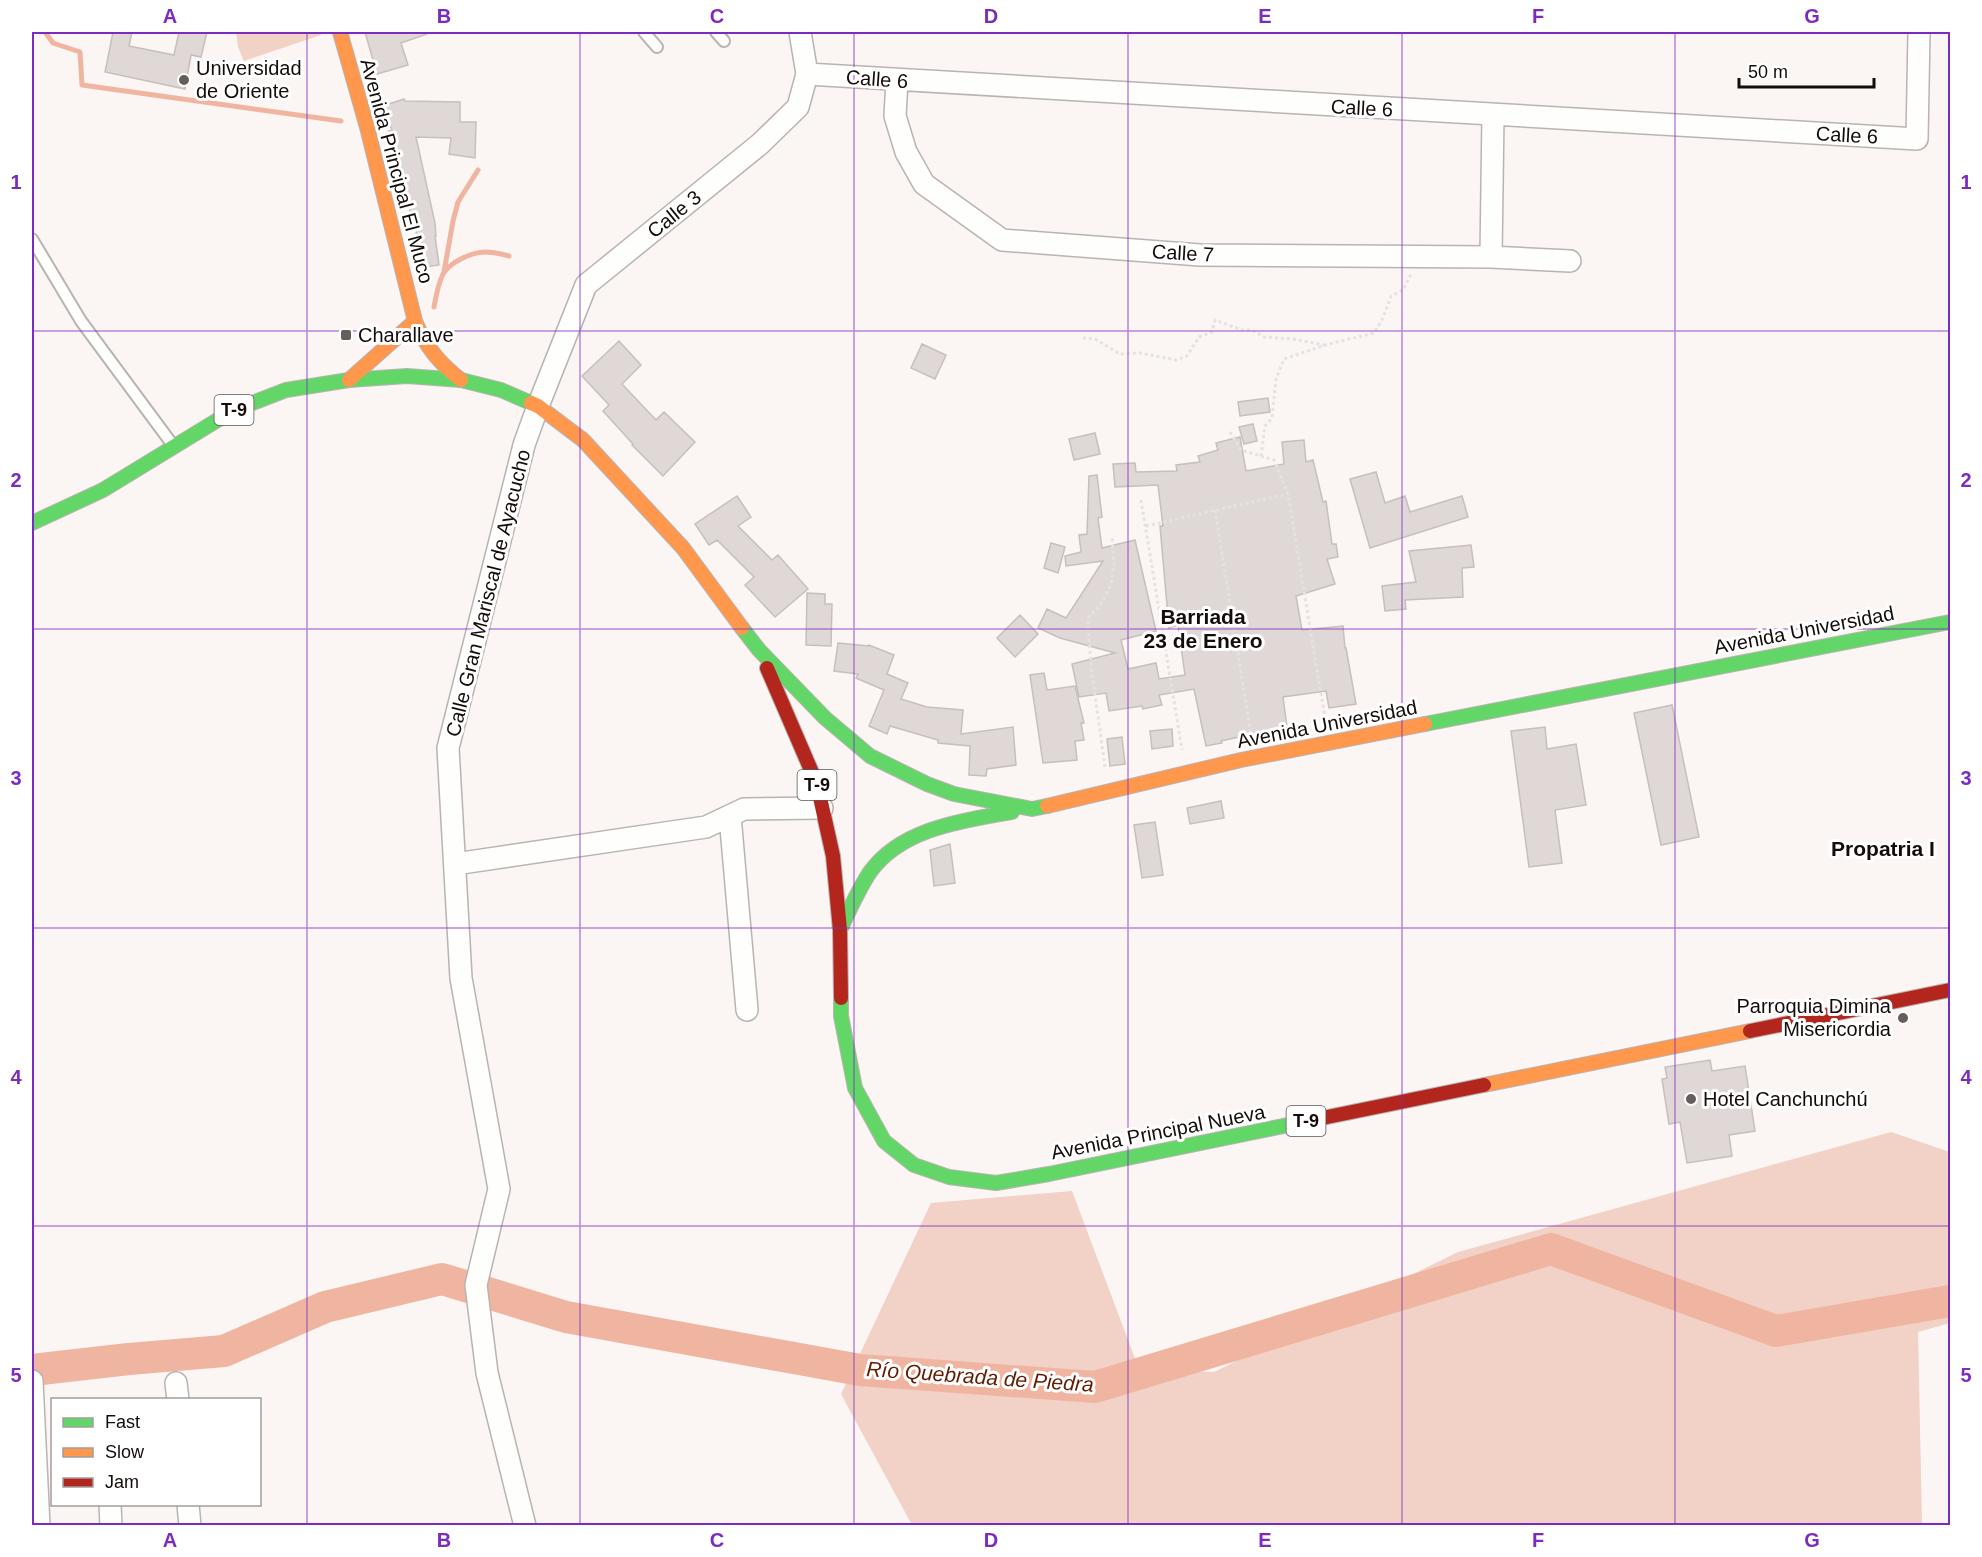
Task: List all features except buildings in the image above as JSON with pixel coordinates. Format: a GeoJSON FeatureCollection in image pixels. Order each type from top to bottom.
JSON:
{"type":"FeatureCollection","features":[{"type":"Feature","properties":{"kind":"main road","name":"Avenida Principal El Muco"},"geometry":{"type":"LineString","coordinates":[[339,32],[367,127],[415,321],[425,344],[440,365],[461,380]]}},
{"type":"Feature","properties":{"kind":"main road"},"geometry":{"type":"LineString","coordinates":[[349,380],[415,321]]}},
{"type":"Feature","properties":{"kind":"main road","name":"T-9"},"geometry":{"type":"LineString","coordinates":[[32,523],[103,490],[234,410],[286,390],[349,380],[407,376],[461,380],[501,390],[538,406],[583,440],[683,548],[759,650]]}},
{"type":"Feature","properties":{"kind":"main road","name":"Avenida Universidad"},"geometry":{"type":"LineString","coordinates":[[759,650],[825,718],[870,756],[927,784],[954,794],[1032,809],[1255,757],[1950,622]]}},
{"type":"Feature","properties":{"kind":"main road","name":"Avenida Principal Nueva"},"geometry":{"type":"LineString","coordinates":[[759,650],[817,784],[833,856],[840,930],[841,1016],[855,1088],[884,1141],[914,1165],[948,1177],[996,1183],[1950,990]]}},
{"type":"Feature","properties":{"kind":"main road","name":"T-9"},"geometry":{"type":"LineString","coordinates":[[840,930],[858,893],[877,864],[895,849],[916,836],[940,827],[970,819],[1032,809]]}},
{"type":"Feature","properties":{"kind":"street","name":"Calle 3"},"geometry":{"type":"LineString","coordinates":[[538,406],[586,285],[760,144],[798,107],[807,74],[800,32]]}},
{"type":"Feature","properties":{"kind":"street","name":"Calle 6"},"geometry":{"type":"LineString","coordinates":[[807,74],[1917,139],[1919,32]]}},
{"type":"Feature","properties":{"kind":"street","name":"Calle 7"},"geometry":{"type":"LineString","coordinates":[[897,81],[895,116],[906,152],[924,184],[1002,240],[1200,255],[1491,257],[1570,261]]}},
{"type":"Feature","properties":{"kind":"street"},"geometry":{"type":"LineString","coordinates":[[1491,257],[1493,115]]}},
{"type":"Feature","properties":{"kind":"street","name":"Calle Gran Mariscal de Ayacucho"},"geometry":{"type":"LineString","coordinates":[[525,1526],[488,1373],[476,1285],[499,1189],[461,978],[448,748],[524,446],[538,406]]}},
{"type":"Feature","properties":{"kind":"street"},"geometry":{"type":"LineString","coordinates":[[455,864],[706,827],[744,809],[822,807]]}},
{"type":"Feature","properties":{"kind":"street"},"geometry":{"type":"LineString","coordinates":[[730,816],[747,1010]]}},
{"type":"Feature","properties":{"kind":"street"},"geometry":{"type":"LineString","coordinates":[[32,1381],[39,1526]]}},
{"type":"Feature","properties":{"kind":"street"},"geometry":{"type":"LineString","coordinates":[[110,1506],[111,1526]]}},
{"type":"Feature","properties":{"kind":"street"},"geometry":{"type":"LineString","coordinates":[[188,1506],[190,1526]]}},
{"type":"Feature","properties":{"kind":"lane"},"geometry":{"type":"LineString","coordinates":[[644,32],[657,47]]}},
{"type":"Feature","properties":{"kind":"lane"},"geometry":{"type":"LineString","coordinates":[[716,32],[724,41]]}},
{"type":"Feature","properties":{"kind":"lane"},"geometry":{"type":"LineString","coordinates":[[32,239],[81,321],[173,446]]}},
{"type":"Feature","properties":{"kind":"path"},"geometry":{"type":"LineString","coordinates":[[1261,456],[1265,426],[1272,418],[1276,378],[1284,359],[1325,345],[1374,333],[1383,318],[1391,296],[1403,290],[1418,257]]}},
{"type":"Feature","properties":{"kind":"path"},"geometry":{"type":"LineString","coordinates":[[1083,338],[1095,339],[1120,354],[1140,353],[1176,360],[1187,357],[1199,338],[1212,332],[1215,320],[1242,330],[1252,330],[1264,337],[1325,345]]}},
{"type":"Feature","properties":{"kind":"path"},"geometry":{"type":"LineString","coordinates":[[1230,432],[1240,450],[1274,460],[1288,494],[1329,743]]}},
{"type":"Feature","properties":{"kind":"path"},"geometry":{"type":"LineString","coordinates":[[1146,526],[1288,494]]}},
{"type":"Feature","properties":{"kind":"path"},"geometry":{"type":"LineString","coordinates":[[1141,500],[1185,773]]}},
{"type":"Feature","properties":{"kind":"path"},"geometry":{"type":"LineString","coordinates":[[1215,510],[1255,757]]}},
{"type":"Feature","properties":{"kind":"path"},"geometry":{"type":"LineString","coordinates":[[1111,790],[1106,775],[1088,628],[1089,617],[1099,607],[1111,585],[1114,564],[1112,537]]}},
{"type":"Feature","properties":{"kind":"shaded area"},"geometry":{"type":"Polygon","coordinates":[[[236,32],[320,32],[321,35],[244,61],[238,47],[236,32]]]}},
{"type":"Feature","properties":{"kind":"shaded area"},"geometry":{"type":"Polygon","coordinates":[[[1891,1132],[1950,1152],[1950,1323],[1918,1332],[1922,1525],[912,1525],[841,1394],[931,1203],[1072,1191],[1139,1369],[1214,1372],[1458,1252],[1891,1132]]]}},
{"type":"Feature","properties":{"kind":"waterway"},"geometry":{"type":"LineString","coordinates":[[45,32],[53,43],[80,52],[82,85],[341,121]]}},
{"type":"Feature","properties":{"kind":"waterway"},"geometry":{"type":"LineString","coordinates":[[444,272],[458,202],[478,170]]}},
{"type":"Feature","properties":{"kind":"waterway"},"geometry":{"type":"LineString","coordinates":[[434,307],[443,274],[456,262],[480,252],[509,256]]}},
{"type":"Feature","properties":{"kind":"waterway","name":"Río Quebrada de Piedra"},"geometry":{"type":"LineString","coordinates":[[32,1370],[224,1351],[325,1307],[442,1279],[566,1317],[860,1370],[1095,1387],[1551,1249],[1776,1331],[1950,1301]]}},
{"type":"Feature","properties":{"kind":"traffic: fast"},"geometry":{"type":"LineString","coordinates":[[32,523],[103,490],[234,410],[286,390],[349,380],[407,376],[461,380],[501,390],[531,403]]}},
{"type":"Feature","properties":{"kind":"traffic: fast"},"geometry":{"type":"LineString","coordinates":[[1425,724],[1950,622]]}},
{"type":"Feature","properties":{"kind":"traffic: fast"},"geometry":{"type":"LineString","coordinates":[[742,628],[759,650],[825,718],[870,756],[927,784],[954,794],[1032,809],[1047,806]]}},
{"type":"Feature","properties":{"kind":"traffic: fast"},"geometry":{"type":"LineString","coordinates":[[840,930],[870,872],[883,857],[899,845],[916,836],[954,823],[1012,812]]}},
{"type":"Feature","properties":{"kind":"traffic: fast"},"geometry":{"type":"LineString","coordinates":[[841,998],[841,1016],[855,1088],[884,1141],[914,1165],[949,1177],[996,1183],[1293,1124]]}},
{"type":"Feature","properties":{"kind":"traffic: slow"},"geometry":{"type":"LineString","coordinates":[[340,32],[367,127],[415,321],[434,354],[461,380]]}},
{"type":"Feature","properties":{"kind":"traffic: slow"},"geometry":{"type":"LineString","coordinates":[[349,380],[415,321]]}},
{"type":"Feature","properties":{"kind":"traffic: slow"},"geometry":{"type":"LineString","coordinates":[[531,403],[583,440],[683,548],[742,628]]}},
{"type":"Feature","properties":{"kind":"traffic: slow"},"geometry":{"type":"LineString","coordinates":[[1047,806],[1241,760],[1425,724]]}},
{"type":"Feature","properties":{"kind":"traffic: slow"},"geometry":{"type":"LineString","coordinates":[[1484,1085],[1750,1031]]}},
{"type":"Feature","properties":{"kind":"traffic: jam"},"geometry":{"type":"LineString","coordinates":[[767,668],[817,784],[833,856],[840,930],[841,998]]}},
{"type":"Feature","properties":{"kind":"traffic: jam"},"geometry":{"type":"LineString","coordinates":[[1750,1031],[1950,990]]}},
{"type":"Feature","properties":{"kind":"traffic: jam"},"geometry":{"type":"LineString","coordinates":[[1293,1124],[1484,1085]]}},
{"type":"Feature","properties":{"kind":"place","name":"Universidad de Oriente"},"geometry":{"type":"Point","coordinates":[184,80]}},
{"type":"Feature","properties":{"kind":"place","name":"Charallave"},"geometry":{"type":"Point","coordinates":[346,335]}},
{"type":"Feature","properties":{"kind":"place","name":"Parroquia Dimina Misericordia"},"geometry":{"type":"Point","coordinates":[1903,1018]}},
{"type":"Feature","properties":{"kind":"place","name":"Hotel Canchunchú"},"geometry":{"type":"Point","coordinates":[1691,1099]}},
{"type":"Feature","properties":{"kind":"district","name":"Barriada 23 de Enero"},"geometry":{"type":"Point","coordinates":[1203,629]}},
{"type":"Feature","properties":{"kind":"district","name":"Propatria I"},"geometry":{"type":"Point","coordinates":[1883,849]}}]}
